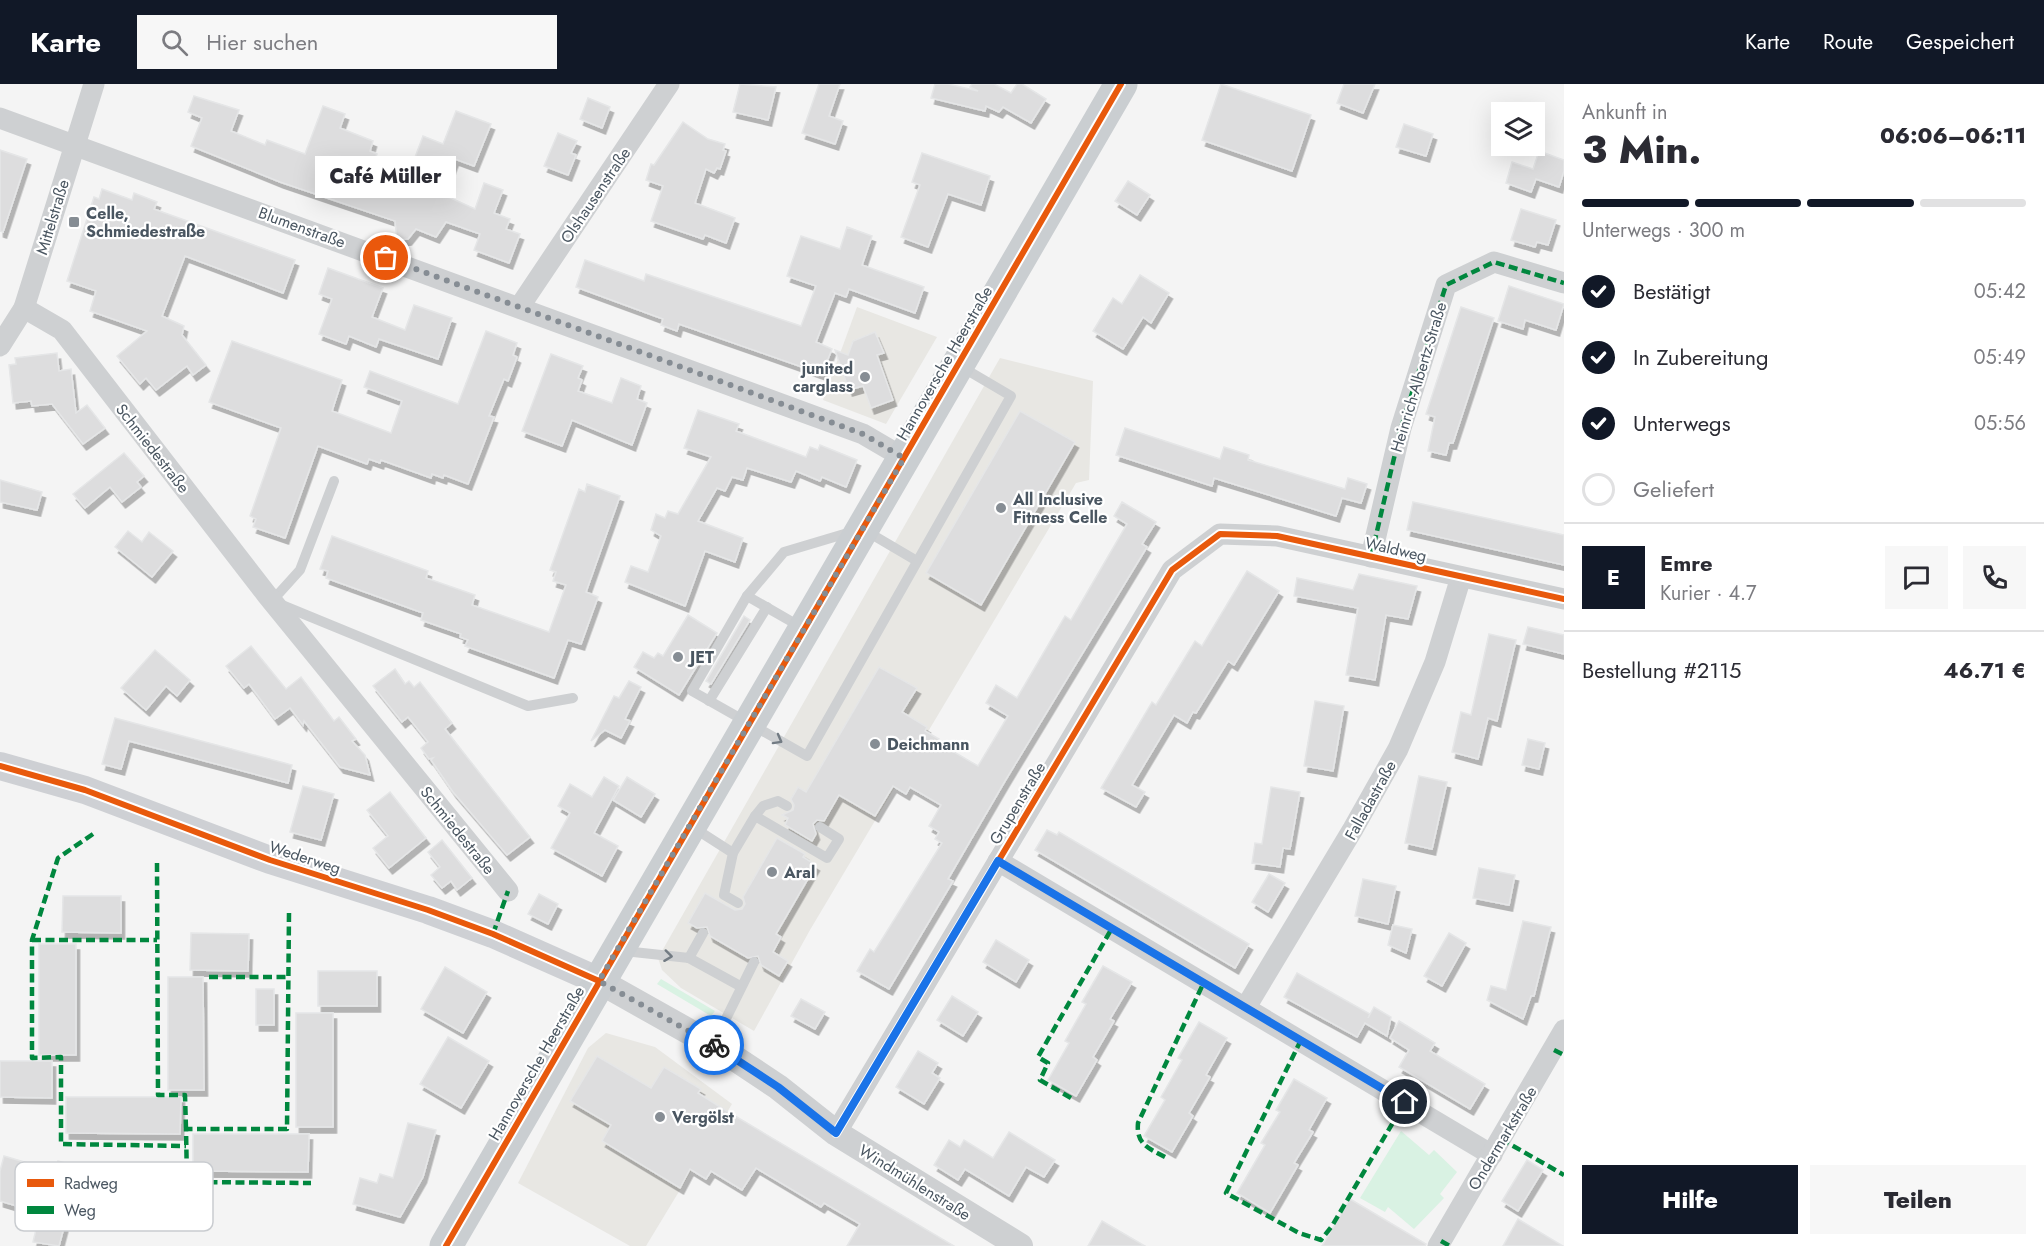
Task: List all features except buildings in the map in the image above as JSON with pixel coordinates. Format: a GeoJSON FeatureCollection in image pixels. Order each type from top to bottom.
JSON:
{"type":"FeatureCollection","features":[{"type":"Feature","properties":{"kind":"main road","name":"Hannoversche Heerstraße"},"geometry":{"type":"LineString","coordinates":[[446,1246],[1121,84]]}},
{"type":"Feature","properties":{"kind":"main road","name":"Wederweg"},"geometry":{"type":"LineString","coordinates":[[0,766],[85,790],[270,860],[428,910],[493,934],[599,981]]}},
{"type":"Feature","properties":{"kind":"street","name":"Mittelstraße"},"geometry":{"type":"LineString","coordinates":[[0,346],[24,308],[94,84]]}},
{"type":"Feature","properties":{"kind":"street","name":"Olshausenstraße"},"geometry":{"type":"LineString","coordinates":[[520,306],[669,84]]}},
{"type":"Feature","properties":{"kind":"street","name":"Blumenstraße"},"geometry":{"type":"LineString","coordinates":[[0,118],[520,306],[863,434],[904,458]]}},
{"type":"Feature","properties":{"kind":"street","name":"Heinrich-Albertz-Straße"},"geometry":{"type":"LineString","coordinates":[[1371,557],[1401,428],[1446,285],[1494,262],[1564,283]]}},
{"type":"Feature","properties":{"kind":"street","name":"Schmiedestraße"},"geometry":{"type":"LineString","coordinates":[[24,308],[62,330],[272,601],[508,891]]}},
{"type":"Feature","properties":{"kind":"street","name":"Waldweg"},"geometry":{"type":"LineString","coordinates":[[1220,534],[1277,536],[1564,599]]}},
{"type":"Feature","properties":{"kind":"street","name":"Grupenstraße"},"geometry":{"type":"LineString","coordinates":[[836,1133],[1172,570],[1220,534]]}},
{"type":"Feature","properties":{"kind":"street","name":"Falladastraße"},"geometry":{"type":"LineString","coordinates":[[1246,1007],[1398,749],[1435,662],[1461,577]]}},
{"type":"Feature","properties":{"kind":"street"},"geometry":{"type":"LineString","coordinates":[[998,861],[1492,1155]]}},
{"type":"Feature","properties":{"kind":"street","name":"Windmühlenstraße"},"geometry":{"type":"LineString","coordinates":[[599,981],[713,1045],[778,1087],[836,1133],[1020,1246]]}},
{"type":"Feature","properties":{"kind":"street","name":"Ondermarkstraße"},"geometry":{"type":"LineString","coordinates":[[1438,1246],[1564,1030]]}},
{"type":"Feature","properties":{"kind":"lane"},"geometry":{"type":"LineString","coordinates":[[917,561],[862,529],[784,552],[747,596],[692,691],[807,756],[1011,396],[957,365]]}},
{"type":"Feature","properties":{"kind":"lane"},"geometry":{"type":"LineString","coordinates":[[272,601],[300,570],[334,481]]}},
{"type":"Feature","properties":{"kind":"lane"},"geometry":{"type":"LineString","coordinates":[[747,596],[804,629]]}},
{"type":"Feature","properties":{"kind":"lane","name":"Schmiedestraße"},"geometry":{"type":"LineString","coordinates":[[272,601],[528,706],[573,698]]}},
{"type":"Feature","properties":{"kind":"lane"},"geometry":{"type":"LineString","coordinates":[[709,701],[767,607]]}},
{"type":"Feature","properties":{"kind":"lane"},"geometry":{"type":"LineString","coordinates":[[738,903],[722,898],[733,853],[762,806],[778,801],[787,806]]}},
{"type":"Feature","properties":{"kind":"lane"},"geometry":{"type":"LineString","coordinates":[[755,816],[827,858],[839,839],[820,827]]}},
{"type":"Feature","properties":{"kind":"lane"},"geometry":{"type":"LineString","coordinates":[[690,826],[733,853]]}},
{"type":"Feature","properties":{"kind":"lane"},"geometry":{"type":"LineString","coordinates":[[689,958],[703,933]]}},
{"type":"Feature","properties":{"kind":"lane"},"geometry":{"type":"LineString","coordinates":[[617,950],[689,958],[740,986]]}},
{"type":"Feature","properties":{"kind":"lane"},"geometry":{"type":"LineString","coordinates":[[713,1045],[740,986],[754,962]]}},
{"type":"Feature","properties":{"kind":"shaded area"},"geometry":{"type":"Polygon","coordinates":[[[857,307],[937,337],[886,424],[823,400],[857,307]]]}},
{"type":"Feature","properties":{"kind":"shaded area"},"geometry":{"type":"Polygon","coordinates":[[[1000,358],[1093,381],[1089,480],[1076,483],[810,930],[754,1031],[681,988],[662,970],[658,958],[1000,358]]]}},
{"type":"Feature","properties":{"kind":"shaded area"},"geometry":{"type":"Polygon","coordinates":[[[606,1033],[655,1047],[732,1104],[646,1246],[630,1246],[518,1183],[588,1048],[606,1033]]]}},
{"type":"Feature","properties":{"kind":"green space"},"geometry":{"type":"Polygon","coordinates":[[[661,979],[715,1011],[711,1016],[657,984],[661,979]]]}},
{"type":"Feature","properties":{"kind":"green space"},"geometry":{"type":"Polygon","coordinates":[[[1401,1131],[1429,1155],[1434,1150],[1457,1172],[1440,1194],[1444,1198],[1414,1229],[1388,1207],[1385,1212],[1360,1198],[1401,1131]]]}},
{"type":"Feature","properties":{"kind":"marked path"},"geometry":{"type":"LineString","coordinates":[[1371,557],[1401,428],[1446,285],[1494,262],[1564,283]]}},
{"type":"Feature","properties":{"kind":"marked path"},"geometry":{"type":"LineString","coordinates":[[93,834],[58,858],[32,940],[32,1058],[61,1057],[61,1144],[186,1146]]}},
{"type":"Feature","properties":{"kind":"marked path"},"geometry":{"type":"LineString","coordinates":[[157,863],[158,1095],[185,1095],[186,1129]]}},
{"type":"Feature","properties":{"kind":"marked path"},"geometry":{"type":"LineString","coordinates":[[493,934],[508,891]]}},
{"type":"Feature","properties":{"kind":"marked path"},"geometry":{"type":"LineString","coordinates":[[187,1162],[186,1129],[287,1129],[289,913]]}},
{"type":"Feature","properties":{"kind":"marked path"},"geometry":{"type":"LineString","coordinates":[[1071,1098],[1040,1080],[1048,1063],[1038,1057],[1112,928]]}},
{"type":"Feature","properties":{"kind":"marked path"},"geometry":{"type":"LineString","coordinates":[[32,940],[157,940]]}},
{"type":"Feature","properties":{"kind":"marked path"},"geometry":{"type":"LineString","coordinates":[[209,977],[288,977]]}},
{"type":"Feature","properties":{"kind":"marked path"},"geometry":{"type":"LineString","coordinates":[[1165,1157],[1144,1145],[1139,1136],[1138,1123],[1204,982]]}},
{"type":"Feature","properties":{"kind":"marked path"},"geometry":{"type":"LineString","coordinates":[[1301,1040],[1226,1193],[1299,1233],[1321,1240],[1332,1226],[1405,1102]]}},
{"type":"Feature","properties":{"kind":"marked path"},"geometry":{"type":"LineString","coordinates":[[1554,1050],[1564,1055]]}},
{"type":"Feature","properties":{"kind":"marked path"},"geometry":{"type":"LineString","coordinates":[[1501,1139],[1564,1175]]}},
{"type":"Feature","properties":{"kind":"marked path"},"geometry":{"type":"LineString","coordinates":[[213,1182],[311,1183]]}},
{"type":"Feature","properties":{"kind":"marked path"},"geometry":{"type":"LineString","coordinates":[[1441,1241],[1450,1246]]}},
{"type":"Feature","properties":{"kind":"cycle path"},"geometry":{"type":"LineString","coordinates":[[446,1246],[1121,84]]}},
{"type":"Feature","properties":{"kind":"cycle path"},"geometry":{"type":"LineString","coordinates":[[836,1133],[1172,570],[1220,534],[1277,536],[1564,599]]}},
{"type":"Feature","properties":{"kind":"cycle path"},"geometry":{"type":"LineString","coordinates":[[0,766],[85,790],[270,860],[428,910],[493,934],[599,981]]}},
{"type":"Feature","properties":{"kind":"way so far"},"geometry":{"type":"LineString","coordinates":[[386,258],[863,434],[904,458],[599,981],[714,1045]]}},
{"type":"Feature","properties":{"kind":"place","name":"Celle, Schmiedestraße"},"geometry":{"type":"Point","coordinates":[74,222]}},
{"type":"Feature","properties":{"kind":"place","name":"Café Müller"},"geometry":{"type":"Point","coordinates":[386,258]}},
{"type":"Feature","properties":{"kind":"place","name":"junited carglass"},"geometry":{"type":"Point","coordinates":[865,377]}},
{"type":"Feature","properties":{"kind":"place","name":"All Inclusive Fitness Celle"},"geometry":{"type":"Point","coordinates":[1001,508]}},
{"type":"Feature","properties":{"kind":"place","name":"JET"},"geometry":{"type":"Point","coordinates":[678,657]}},
{"type":"Feature","properties":{"kind":"place","name":"Deichmann"},"geometry":{"type":"Point","coordinates":[875,744]}},
{"type":"Feature","properties":{"kind":"place","name":"Aral"},"geometry":{"type":"Point","coordinates":[772,872]}},
{"type":"Feature","properties":{"kind":"place","name":"Vergölst"},"geometry":{"type":"Point","coordinates":[660,1117]}},
{"type":"Feature","properties":{"kind":"route"},"geometry":{"type":"LineString","coordinates":[[714,1045],[778,1087],[836,1133],[998,861],[1405,1102]]}}]}
